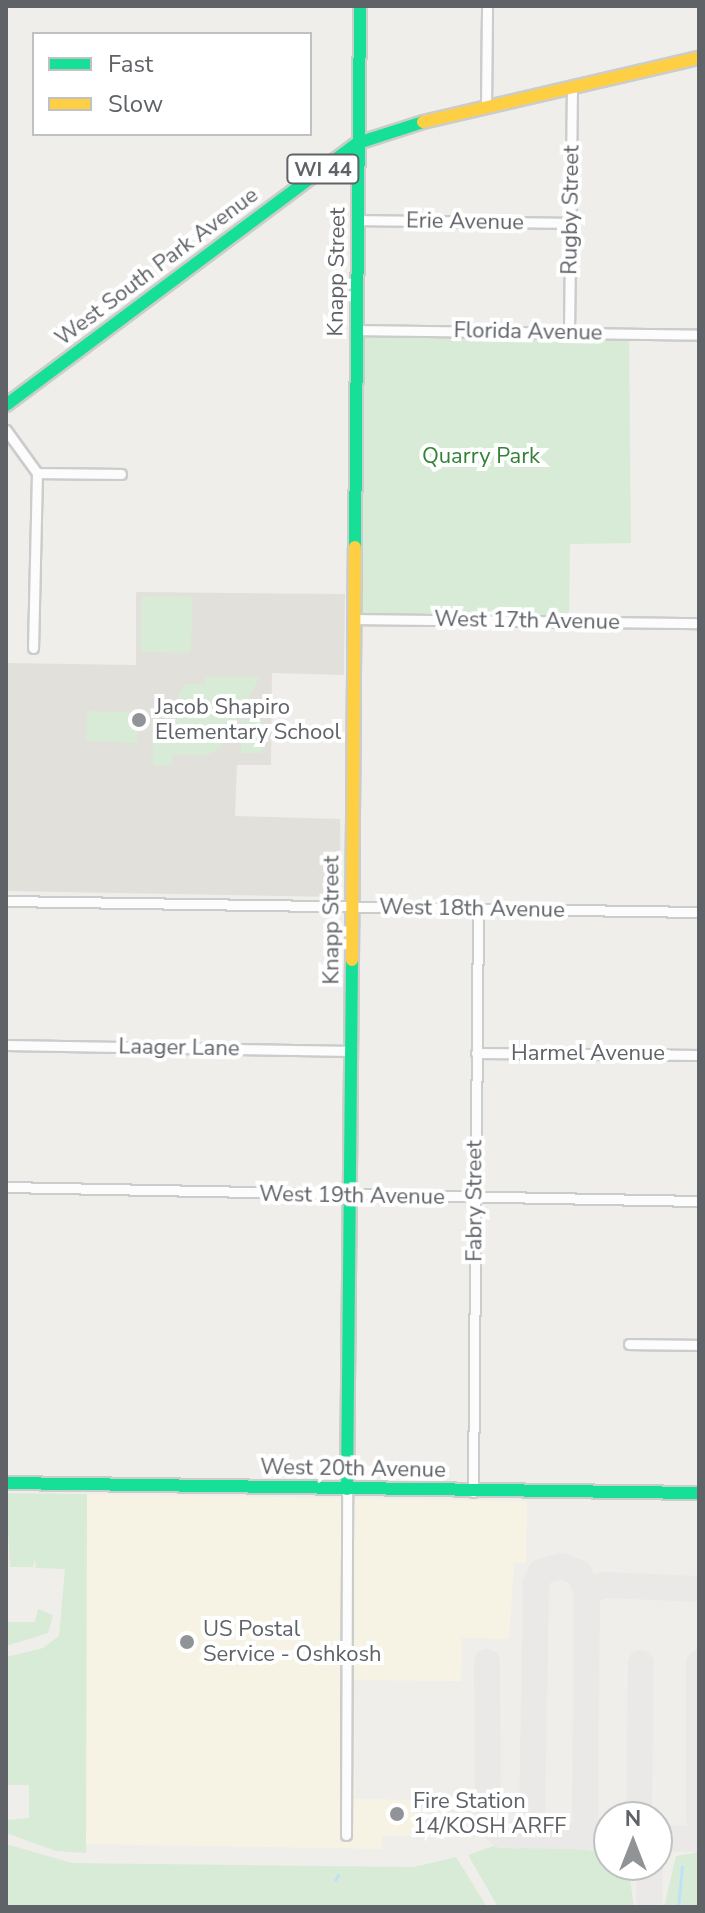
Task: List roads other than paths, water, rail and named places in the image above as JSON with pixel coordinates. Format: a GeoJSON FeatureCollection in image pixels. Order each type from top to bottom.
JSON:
{"type":"FeatureCollection","features":[{"type":"Feature","properties":{"kind":"street","name":"Knapp Street"},"geometry":{"type":"LineString","coordinates":[[346,1835],[360,6]]}},
{"type":"Feature","properties":{"kind":"street"},"geometry":{"type":"LineString","coordinates":[[486,107],[487,6]]}},
{"type":"Feature","properties":{"kind":"street","name":"West South Park Avenue"},"geometry":{"type":"LineString","coordinates":[[6,405],[358,143],[394,128],[699,58]]}},
{"type":"Feature","properties":{"kind":"street","name":"Rugby Street"},"geometry":{"type":"LineString","coordinates":[[569,332],[572,87]]}},
{"type":"Feature","properties":{"kind":"street","name":"Erie Avenue"},"geometry":{"type":"LineString","coordinates":[[358,220],[571,223]]}},
{"type":"Feature","properties":{"kind":"street","name":"Florida Avenue"},"geometry":{"type":"LineString","coordinates":[[356,330],[699,335]]}},
{"type":"Feature","properties":{"kind":"street"},"geometry":{"type":"LineString","coordinates":[[6,430],[37,473],[33,648]]}},
{"type":"Feature","properties":{"kind":"street"},"geometry":{"type":"LineString","coordinates":[[37,473],[121,474]]}},
{"type":"Feature","properties":{"kind":"street","name":"West 17th Avenue"},"geometry":{"type":"LineString","coordinates":[[355,619],[699,623]]}},
{"type":"Feature","properties":{"kind":"street","name":"West 18th Avenue"},"geometry":{"type":"LineString","coordinates":[[6,901],[699,912]]}},
{"type":"Feature","properties":{"kind":"street","name":"Fabry Street"},"geometry":{"type":"LineString","coordinates":[[473,1492],[478,910]]}},
{"type":"Feature","properties":{"kind":"street","name":"Laager Lane"},"geometry":{"type":"LineString","coordinates":[[6,1045],[352,1051]]}},
{"type":"Feature","properties":{"kind":"street","name":"Harmel Avenue"},"geometry":{"type":"LineString","coordinates":[[476,1053],[699,1055]]}},
{"type":"Feature","properties":{"kind":"street","name":"West 19th Avenue"},"geometry":{"type":"LineString","coordinates":[[6,1187],[350,1197],[699,1201]]}},
{"type":"Feature","properties":{"kind":"street"},"geometry":{"type":"LineString","coordinates":[[629,1344],[699,1345]]}},
{"type":"Feature","properties":{"kind":"street","name":"West 20th Avenue"},"geometry":{"type":"LineString","coordinates":[[6,1483],[699,1493]]}},
{"type":"Feature","properties":{"kind":"waterway"},"geometry":{"type":"LineString","coordinates":[[678,1907],[682,1866]]}},
{"type":"Feature","properties":{"kind":"waterway"},"geometry":{"type":"LineString","coordinates":[[335,1880],[338,1875]]}},
{"type":"Feature","properties":{"kind":"place","name":"Jacob Shapiro Elementary School"},"geometry":{"type":"Point","coordinates":[139,720]}},
{"type":"Feature","properties":{"kind":"place","name":"US Postal Service - Oshkosh"},"geometry":{"type":"Point","coordinates":[187,1642]}},
{"type":"Feature","properties":{"kind":"place","name":"Fire Station 14/KOSH ARFF"},"geometry":{"type":"Point","coordinates":[397,1814]}},
{"type":"Feature","properties":{"kind":"park label","name":"Quarry Park"},"geometry":{"type":"Point","coordinates":[481,457]}}]}
